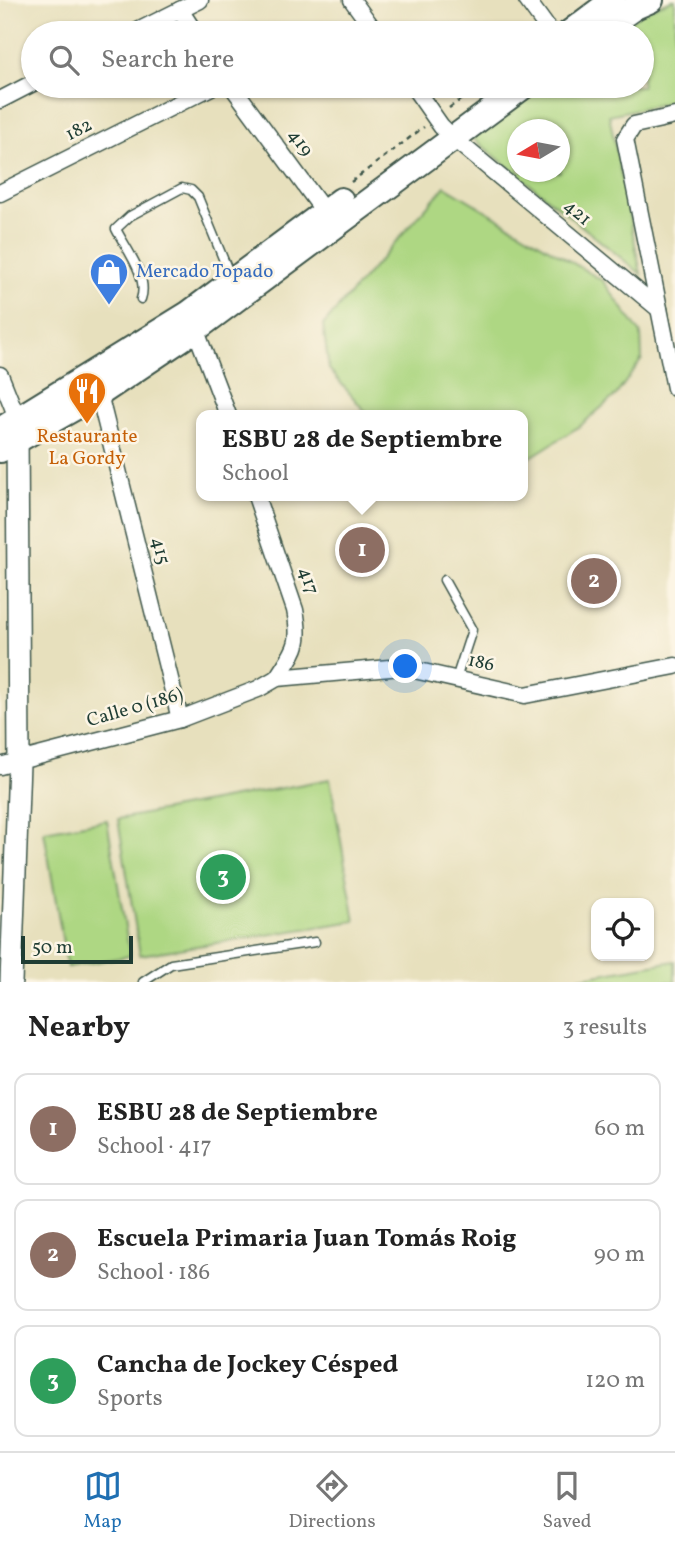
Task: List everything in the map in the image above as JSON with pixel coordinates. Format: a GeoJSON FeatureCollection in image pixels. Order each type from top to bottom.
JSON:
{"type":"FeatureCollection","features":[{"type":"Feature","properties":{"kind":"main road"},"geometry":{"type":"LineString","coordinates":[[585,21],[613,0]]}},
{"type":"Feature","properties":{"kind":"main road"},"geometry":{"type":"LineString","coordinates":[[615,21],[650,0]]}},
{"type":"Feature","properties":{"kind":"main road"},"geometry":{"type":"LineString","coordinates":[[447,132],[484,98]]}},
{"type":"Feature","properties":{"kind":"main road"},"geometry":{"type":"LineString","coordinates":[[9,435],[99,394],[447,132],[504,98]]}},
{"type":"Feature","properties":{"kind":"main road"},"geometry":{"type":"LineString","coordinates":[[9,435],[192,322],[232,281],[329,219]]}},
{"type":"Feature","properties":{"kind":"main road"},"geometry":{"type":"LineString","coordinates":[[9,435],[12,982]]}},
{"type":"Feature","properties":{"kind":"street"},"geometry":{"type":"LineString","coordinates":[[158,21],[201,0]]}},
{"type":"Feature","properties":{"kind":"street"},"geometry":{"type":"LineString","coordinates":[[352,0],[367,21]]}},
{"type":"Feature","properties":{"kind":"street"},"geometry":{"type":"LineString","coordinates":[[527,0],[542,21]]}},
{"type":"Feature","properties":{"kind":"street"},"geometry":{"type":"LineString","coordinates":[[180,10],[187,21]]}},
{"type":"Feature","properties":{"kind":"street"},"geometry":{"type":"LineString","coordinates":[[0,100],[21,89]]}},
{"type":"Feature","properties":{"kind":"street","name":"182"},"geometry":{"type":"LineString","coordinates":[[0,193],[189,98]]}},
{"type":"Feature","properties":{"kind":"street","name":"419"},"geometry":{"type":"LineString","coordinates":[[241,98],[329,219]]}},
{"type":"Feature","properties":{"kind":"street","name":"421"},"geometry":{"type":"LineString","coordinates":[[422,98],[447,132],[659,309]]}},
{"type":"Feature","properties":{"kind":"street"},"geometry":{"type":"LineString","coordinates":[[675,116],[634,125],[625,139],[659,309],[669,325],[675,388]]}},
{"type":"Feature","properties":{"kind":"street"},"geometry":{"type":"LineString","coordinates":[[192,322],[226,410]]}},
{"type":"Feature","properties":{"kind":"street"},"geometry":{"type":"LineString","coordinates":[[0,375],[9,435]]}},
{"type":"Feature","properties":{"kind":"street","name":"415"},"geometry":{"type":"LineString","coordinates":[[99,394],[180,719]]}},
{"type":"Feature","properties":{"kind":"street","name":"417"},"geometry":{"type":"LineString","coordinates":[[258,501],[295,610],[298,627],[298,645],[277,678]]}},
{"type":"Feature","properties":{"kind":"street","name":"186"},"geometry":{"type":"LineString","coordinates":[[277,678],[401,667],[525,695],[675,666]]}},
{"type":"Feature","properties":{"kind":"street","name":"Calle 0 (186)"},"geometry":{"type":"LineString","coordinates":[[9,764],[180,719],[258,689],[277,678]]}},
{"type":"Feature","properties":{"kind":"lane"},"geometry":{"type":"LineString","coordinates":[[141,299],[143,281],[116,229],[130,216],[182,188],[191,190],[198,197],[232,281]]}},
{"type":"Feature","properties":{"kind":"lane"},"geometry":{"type":"LineString","coordinates":[[444,580],[472,630],[456,679]]}},
{"type":"Feature","properties":{"kind":"lane"},"geometry":{"type":"LineString","coordinates":[[143,982],[170,964],[315,942]]}},
{"type":"Feature","properties":{"kind":"green space"},"geometry":{"type":"Polygon","coordinates":[[[675,0],[675,101],[609,115],[641,274],[527,182],[570,182],[570,119],[507,119],[507,166],[470,136],[523,98],[654,98],[654,21],[630,21],[646,10],[675,0]]]}},
{"type":"Feature","properties":{"kind":"green space"},"geometry":{"type":"Polygon","coordinates":[[[445,186],[603,281],[641,334],[642,359],[616,395],[580,426],[528,459],[528,410],[364,410],[329,369],[323,325],[445,186]]]}},
{"type":"Feature","properties":{"kind":"green space"},"geometry":{"type":"Polygon","coordinates":[[[330,779],[355,921],[140,955],[118,819],[330,779]]]}},
{"type":"Feature","properties":{"kind":"green space"},"geometry":{"type":"Polygon","coordinates":[[[107,820],[130,956],[67,967],[44,831],[107,820]]]}},
{"type":"Feature","properties":{"kind":"green space"},"geometry":{"type":"Polygon","coordinates":[[[675,961],[675,982],[555,982],[675,961]]]}},
{"type":"Feature","properties":{"kind":"place","name":"Mercado Topado"},"geometry":{"type":"Point","coordinates":[109,306]}},
{"type":"Feature","properties":{"kind":"place","name":"Restaurante La Gordy"},"geometry":{"type":"Point","coordinates":[87,425]}},
{"type":"Feature","properties":{"kind":"place","name":"ESBU 28 de Septiembre"},"geometry":{"type":"Point","coordinates":[362,550]}},
{"type":"Feature","properties":{"kind":"place","name":"Escuela Primaria Juan Tomás Roig"},"geometry":{"type":"Point","coordinates":[594,581]}},
{"type":"Feature","properties":{"kind":"place","name":"Cancha de Jockey Césped"},"geometry":{"type":"Point","coordinates":[223,877]}}]}
